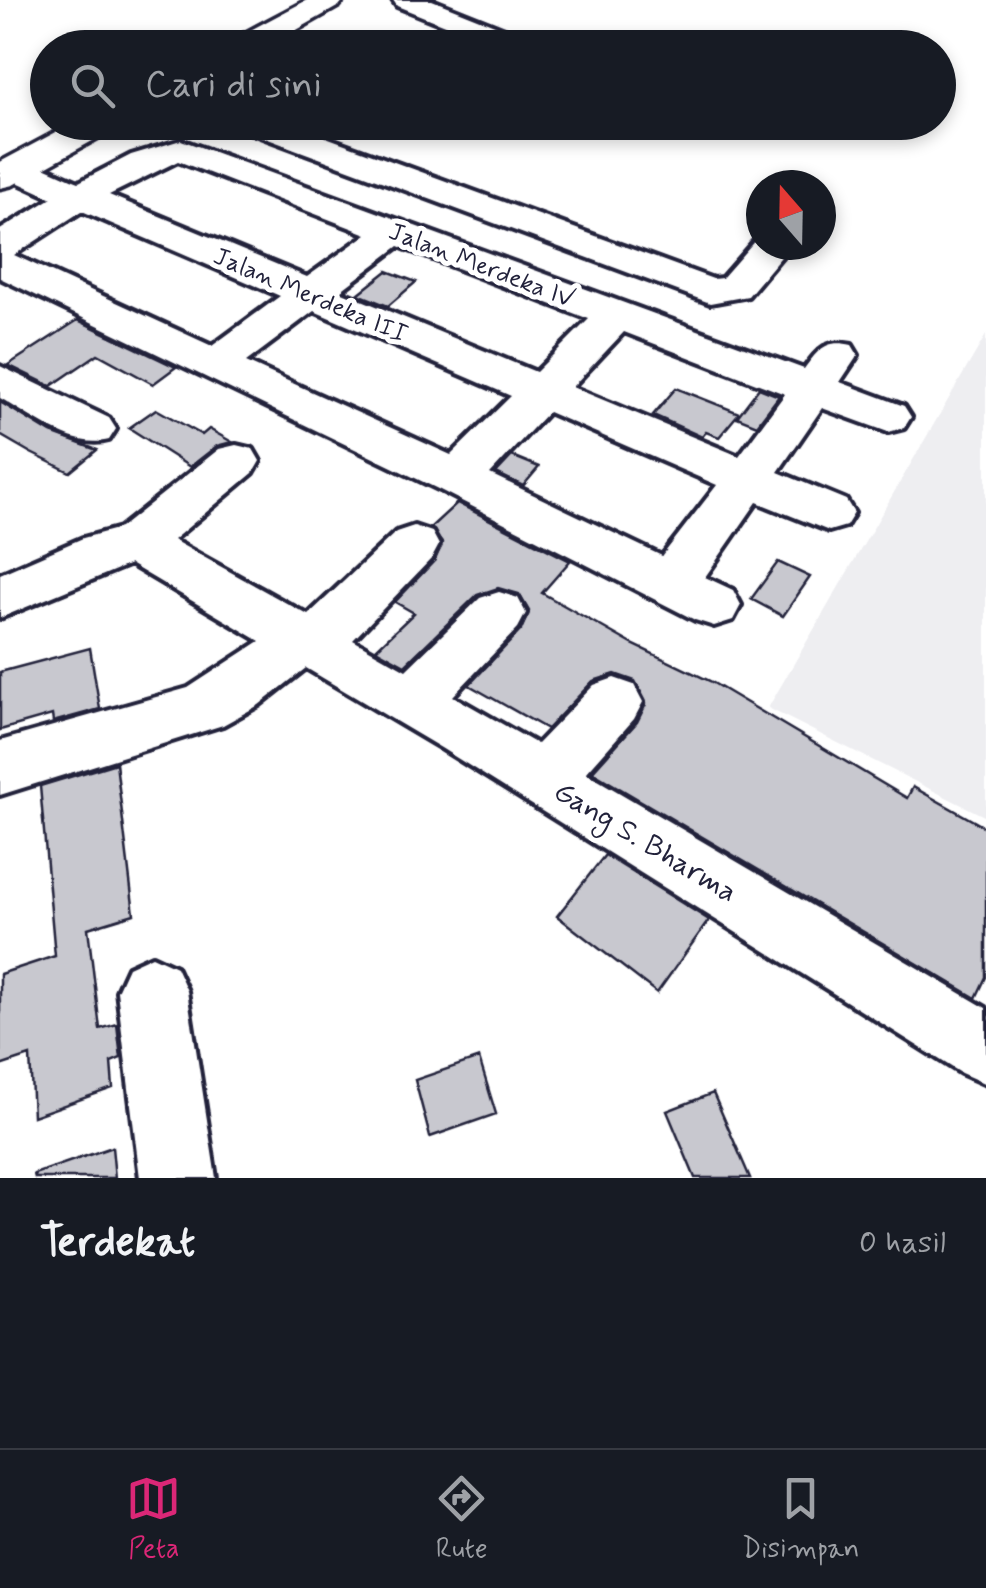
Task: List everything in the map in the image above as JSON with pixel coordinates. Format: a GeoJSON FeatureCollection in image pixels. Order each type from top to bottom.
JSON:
{"type":"FeatureCollection","features":[{"type":"Feature","properties":{"kind":"main road"},"geometry":{"type":"LineString","coordinates":[[274,30],[329,0]]}},
{"type":"Feature","properties":{"kind":"main road"},"geometry":{"type":"LineString","coordinates":[[8,173],[69,140]]}},
{"type":"Feature","properties":{"kind":"street"},"geometry":{"type":"LineString","coordinates":[[406,0],[482,30]]}},
{"type":"Feature","properties":{"kind":"street"},"geometry":{"type":"LineString","coordinates":[[302,140],[710,291],[734,288],[759,260]]}},
{"type":"Feature","properties":{"kind":"street","name":"Jalan Merdeka IV"},"geometry":{"type":"LineString","coordinates":[[0,247],[81,197],[162,154],[181,150],[616,316],[826,372],[888,416]]}},
{"type":"Feature","properties":{"kind":"street","name":"Jalan Merdeka III"},"geometry":{"type":"LineString","coordinates":[[8,173],[81,197],[829,513]]}},
{"type":"Feature","properties":{"kind":"street"},"geometry":{"type":"LineString","coordinates":[[215,364],[394,232]]}},
{"type":"Feature","properties":{"kind":"street"},"geometry":{"type":"LineString","coordinates":[[0,263],[714,604]]}},
{"type":"Feature","properties":{"kind":"street"},"geometry":{"type":"LineString","coordinates":[[457,478],[616,316]]}},
{"type":"Feature","properties":{"kind":"street"},"geometry":{"type":"LineString","coordinates":[[671,584],[826,372]]}},
{"type":"Feature","properties":{"kind":"street"},"geometry":{"type":"LineString","coordinates":[[0,380],[93,429]]}},
{"type":"Feature","properties":{"kind":"street"},"geometry":{"type":"LineString","coordinates":[[0,597],[101,552],[136,543],[236,461]]}},
{"type":"Feature","properties":{"kind":"street","name":"Gang S. Bharma"},"geometry":{"type":"LineString","coordinates":[[136,543],[412,701],[986,1048]]}},
{"type":"Feature","properties":{"kind":"street"},"geometry":{"type":"LineString","coordinates":[[0,768],[204,708],[308,642],[414,545]]}},
{"type":"Feature","properties":{"kind":"street"},"geometry":{"type":"LineString","coordinates":[[412,701],[499,613]]}},
{"type":"Feature","properties":{"kind":"street"},"geometry":{"type":"LineString","coordinates":[[543,779],[614,702]]}},
{"type":"Feature","properties":{"kind":"street"},"geometry":{"type":"LineString","coordinates":[[152,992],[178,1178]]}},
{"type":"Feature","properties":{"kind":"shaded area"},"geometry":{"type":"Polygon","coordinates":[[[986,335],[986,817],[768,708],[986,335]]]}},
{"type":"Feature","properties":{"kind":"building"},"geometry":{"type":"Polygon","coordinates":[[[387,271],[416,282],[388,306],[358,294],[387,271]]]}},
{"type":"Feature","properties":{"kind":"building"},"geometry":{"type":"Polygon","coordinates":[[[78,320],[176,367],[153,384],[98,354],[51,386],[8,365],[78,320]]]}},
{"type":"Feature","properties":{"kind":"building"},"geometry":{"type":"Polygon","coordinates":[[[676,388],[739,413],[719,437],[706,432],[702,437],[653,415],[676,388]]]}},
{"type":"Feature","properties":{"kind":"building"},"geometry":{"type":"Polygon","coordinates":[[[759,388],[779,396],[757,425],[737,417],[759,388]]]}},
{"type":"Feature","properties":{"kind":"building"},"geometry":{"type":"Polygon","coordinates":[[[0,402],[51,433],[97,450],[70,472],[31,453],[0,435],[0,402]]]}},
{"type":"Feature","properties":{"kind":"building"},"geometry":{"type":"Polygon","coordinates":[[[156,409],[202,435],[209,429],[232,442],[217,446],[190,467],[129,428],[156,409]]]}},
{"type":"Feature","properties":{"kind":"building"},"geometry":{"type":"Polygon","coordinates":[[[512,456],[539,467],[523,486],[496,473],[512,456]]]}},
{"type":"Feature","properties":{"kind":"building"},"geometry":{"type":"Polygon","coordinates":[[[457,503],[570,561],[542,593],[632,644],[710,681],[907,798],[913,787],[986,828],[986,977],[976,998],[592,772],[637,722],[646,704],[635,681],[615,674],[593,681],[547,729],[469,685],[521,630],[529,611],[519,594],[498,588],[477,595],[405,665],[376,649],[414,613],[395,602],[435,560],[442,543],[430,528],[457,503]]]}},
{"type":"Feature","properties":{"kind":"building"},"geometry":{"type":"Polygon","coordinates":[[[778,562],[810,577],[783,616],[751,599],[778,562]]]}},
{"type":"Feature","properties":{"kind":"building"},"geometry":{"type":"Polygon","coordinates":[[[90,648],[100,709],[53,722],[52,715],[0,730],[0,672],[90,648]]]}},
{"type":"Feature","properties":{"kind":"building"},"geometry":{"type":"Polygon","coordinates":[[[116,763],[134,914],[88,928],[100,1029],[117,1024],[121,1058],[111,1062],[113,1088],[33,1116],[30,1056],[0,1066],[0,974],[55,956],[40,786],[116,763]]]}},
{"type":"Feature","properties":{"kind":"building"},"geometry":{"type":"Polygon","coordinates":[[[605,855],[709,920],[657,993],[557,916],[605,855]]]}},
{"type":"Feature","properties":{"kind":"building"},"geometry":{"type":"Polygon","coordinates":[[[479,1058],[496,1114],[430,1137],[415,1080],[479,1058]]]}},
{"type":"Feature","properties":{"kind":"building"},"geometry":{"type":"Polygon","coordinates":[[[713,1093],[750,1178],[695,1178],[667,1111],[713,1093]]]}},
{"type":"Feature","properties":{"kind":"building"},"geometry":{"type":"Polygon","coordinates":[[[112,1147],[115,1178],[35,1178],[34,1174],[112,1147]]]}}]}
